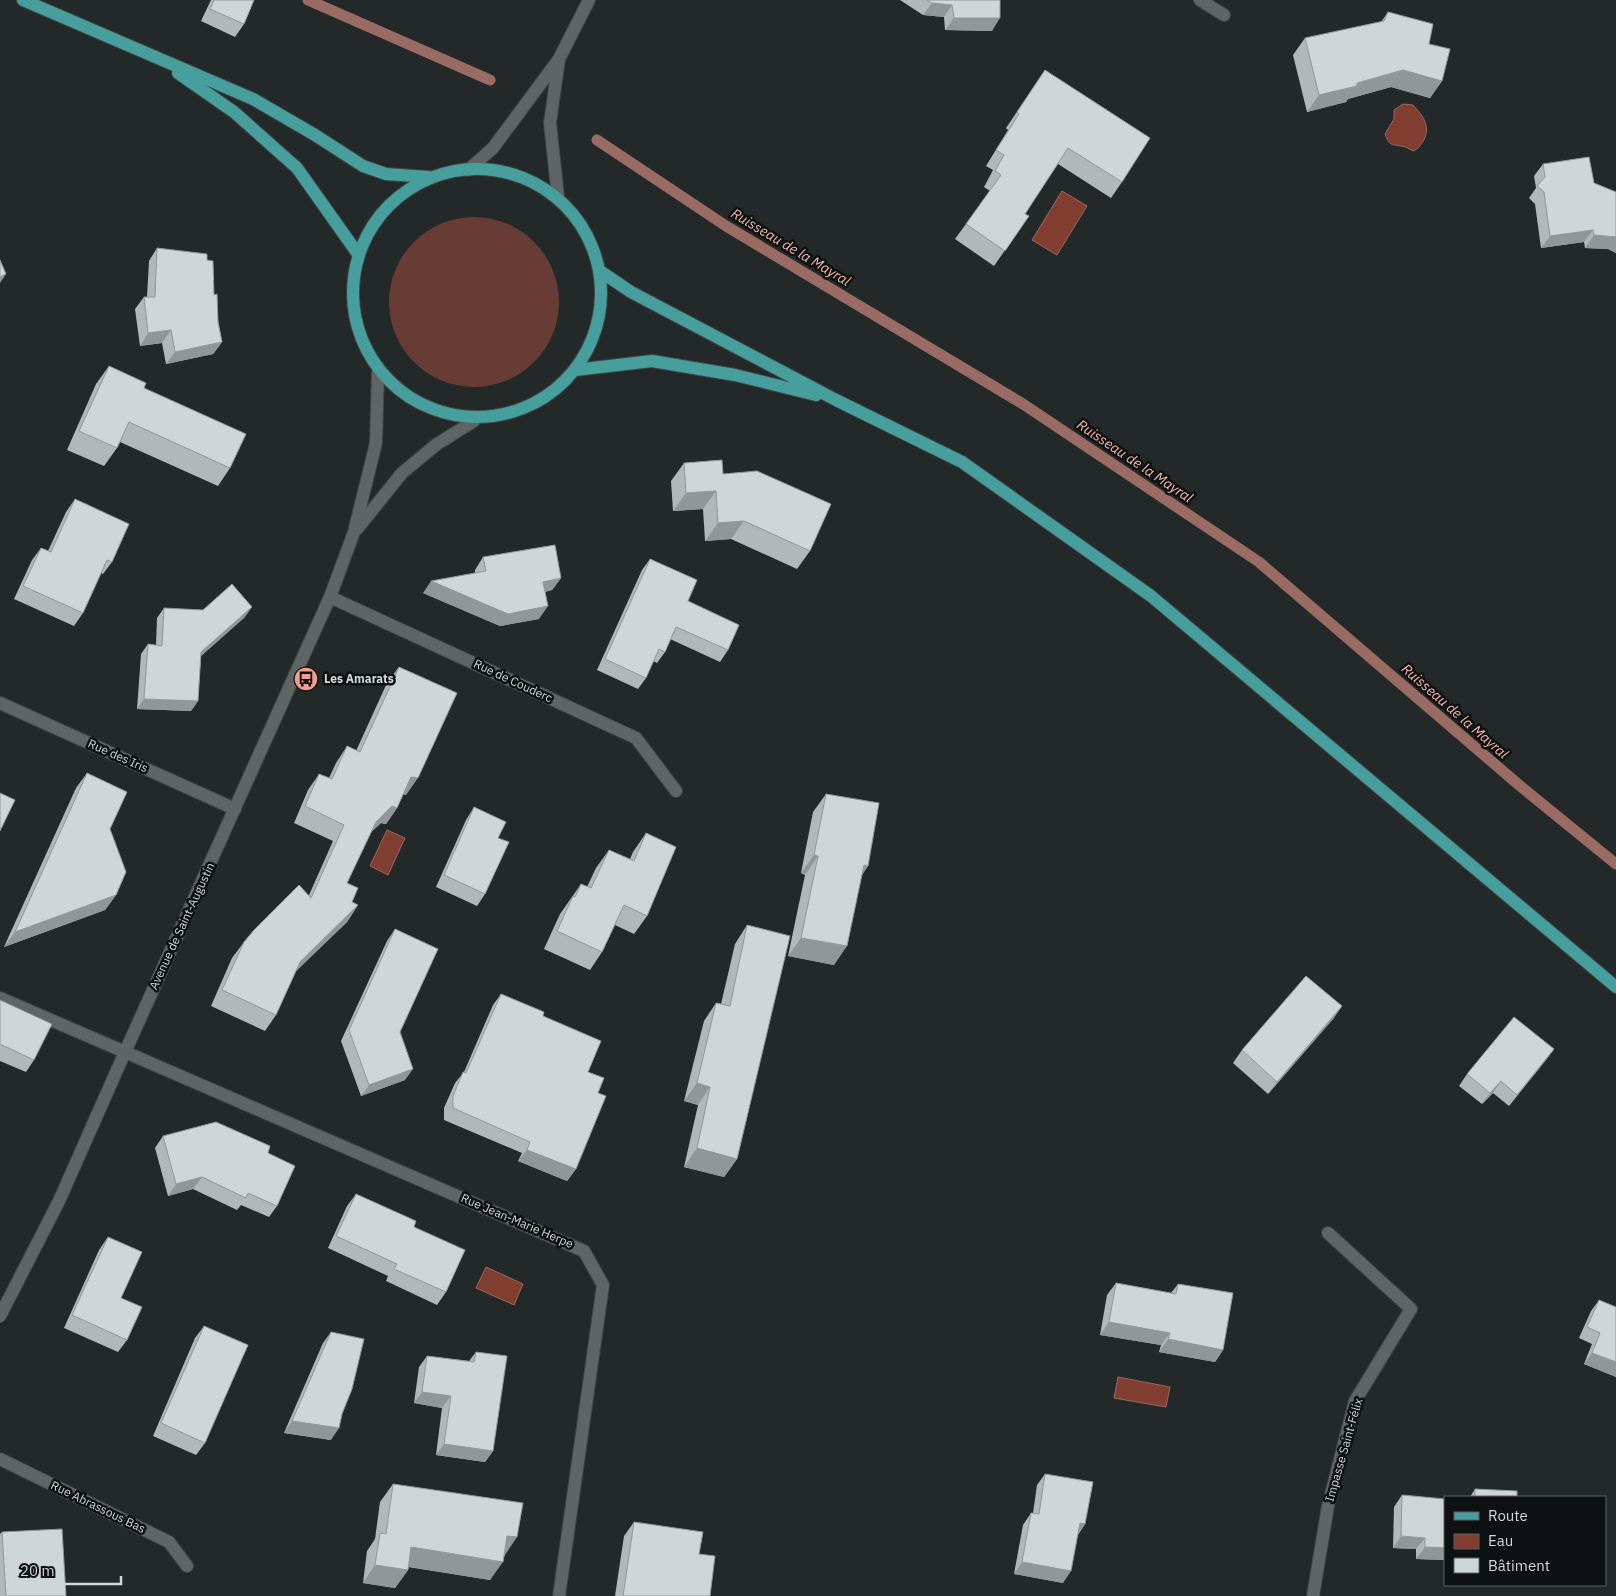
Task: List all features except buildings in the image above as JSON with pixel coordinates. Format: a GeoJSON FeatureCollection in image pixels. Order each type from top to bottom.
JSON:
{"type":"FeatureCollection","features":[{"type":"Feature","properties":{"kind":"main road"},"geometry":{"type":"LineString","coordinates":[[23,0],[252,99],[315,135],[363,166],[386,174],[428,177],[468,170],[520,175],[558,197],[587,232],[600,271],[598,326],[575,370],[550,394],[504,414],[474,420],[424,406],[378,370],[360,337],[352,288],[358,254],[386,206],[428,177]]}},
{"type":"Feature","properties":{"kind":"main road"},"geometry":{"type":"LineString","coordinates":[[155,58],[234,112],[297,168],[358,254]]}},
{"type":"Feature","properties":{"kind":"main road"},"geometry":{"type":"LineString","coordinates":[[600,271],[631,292],[836,400],[962,462],[1151,596],[1616,987]]}},
{"type":"Feature","properties":{"kind":"main road"},"geometry":{"type":"LineString","coordinates":[[575,370],[652,361],[735,375],[836,400]]}},
{"type":"Feature","properties":{"kind":"street"},"geometry":{"type":"LineString","coordinates":[[468,170],[493,148],[559,59],[589,0]]}},
{"type":"Feature","properties":{"kind":"street"},"geometry":{"type":"LineString","coordinates":[[1200,0],[1224,15]]}},
{"type":"Feature","properties":{"kind":"street"},"geometry":{"type":"LineString","coordinates":[[558,197],[550,123],[559,59]]}},
{"type":"Feature","properties":{"kind":"street","name":"Avenue de Saint-Augustin"},"geometry":{"type":"LineString","coordinates":[[0,1316],[59,1200],[330,597],[354,532],[376,443],[378,370]]}},
{"type":"Feature","properties":{"kind":"street","name":"Avenue de Saint-Augustin"},"geometry":{"type":"LineString","coordinates":[[354,532],[402,473],[437,444],[474,420]]}},
{"type":"Feature","properties":{"kind":"street","name":"Rue de Couderc"},"geometry":{"type":"LineString","coordinates":[[330,597],[636,738],[676,791]]}},
{"type":"Feature","properties":{"kind":"street","name":"Rue des Iris"},"geometry":{"type":"LineString","coordinates":[[0,703],[235,809]]}},
{"type":"Feature","properties":{"kind":"street","name":"Rue Jean-Marie Herpe"},"geometry":{"type":"LineString","coordinates":[[0,998],[584,1251],[603,1285],[559,1596]]}},
{"type":"Feature","properties":{"kind":"street","name":"Impasse Saint-Félix"},"geometry":{"type":"LineString","coordinates":[[1313,1596],[1328,1506],[1355,1401],[1411,1309],[1328,1233]]}},
{"type":"Feature","properties":{"kind":"street","name":"Rue Abrassous Bas"},"geometry":{"type":"LineString","coordinates":[[0,1459],[169,1542],[188,1566]]}},
{"type":"Feature","properties":{"kind":"shaded area"},"geometry":{"type":"Polygon","coordinates":[[[482,217],[507,223],[528,236],[540,248],[556,277],[559,302],[558,319],[553,335],[540,356],[528,368],[499,384],[466,387],[441,381],[420,368],[408,356],[392,327],[389,294],[395,269],[408,248],[420,236],[449,220],[482,217]]]}},
{"type":"Feature","properties":{"kind":"water"},"geometry":{"type":"Polygon","coordinates":[[[1403,104],[1413,105],[1425,123],[1425,138],[1417,149],[1413,151],[1404,146],[1391,144],[1385,134],[1394,119],[1394,110],[1403,104]]]}},
{"type":"Feature","properties":{"kind":"water"},"geometry":{"type":"Polygon","coordinates":[[[1062,191],[1087,206],[1057,255],[1032,240],[1062,191]]]}},
{"type":"Feature","properties":{"kind":"water"},"geometry":{"type":"Polygon","coordinates":[[[387,830],[405,838],[388,875],[370,866],[387,830]]]}},
{"type":"Feature","properties":{"kind":"water"},"geometry":{"type":"Polygon","coordinates":[[[486,1267],[523,1284],[514,1305],[476,1288],[486,1267]]]}},
{"type":"Feature","properties":{"kind":"water"},"geometry":{"type":"Polygon","coordinates":[[[1118,1377],[1170,1387],[1166,1407],[1114,1398],[1118,1377]]]}},
{"type":"Feature","properties":{"kind":"waterway","name":"Ruisseau de la Mayral"},"geometry":{"type":"LineString","coordinates":[[308,0],[490,80]]}},
{"type":"Feature","properties":{"kind":"waterway","name":"Ruisseau de la Mayral"},"geometry":{"type":"LineString","coordinates":[[597,140],[726,226],[1023,404],[1259,562],[1519,785],[1616,864]]}},
{"type":"Feature","properties":{"kind":"place","name":"Les Amarats"},"geometry":{"type":"Point","coordinates":[306,679]}}]}
